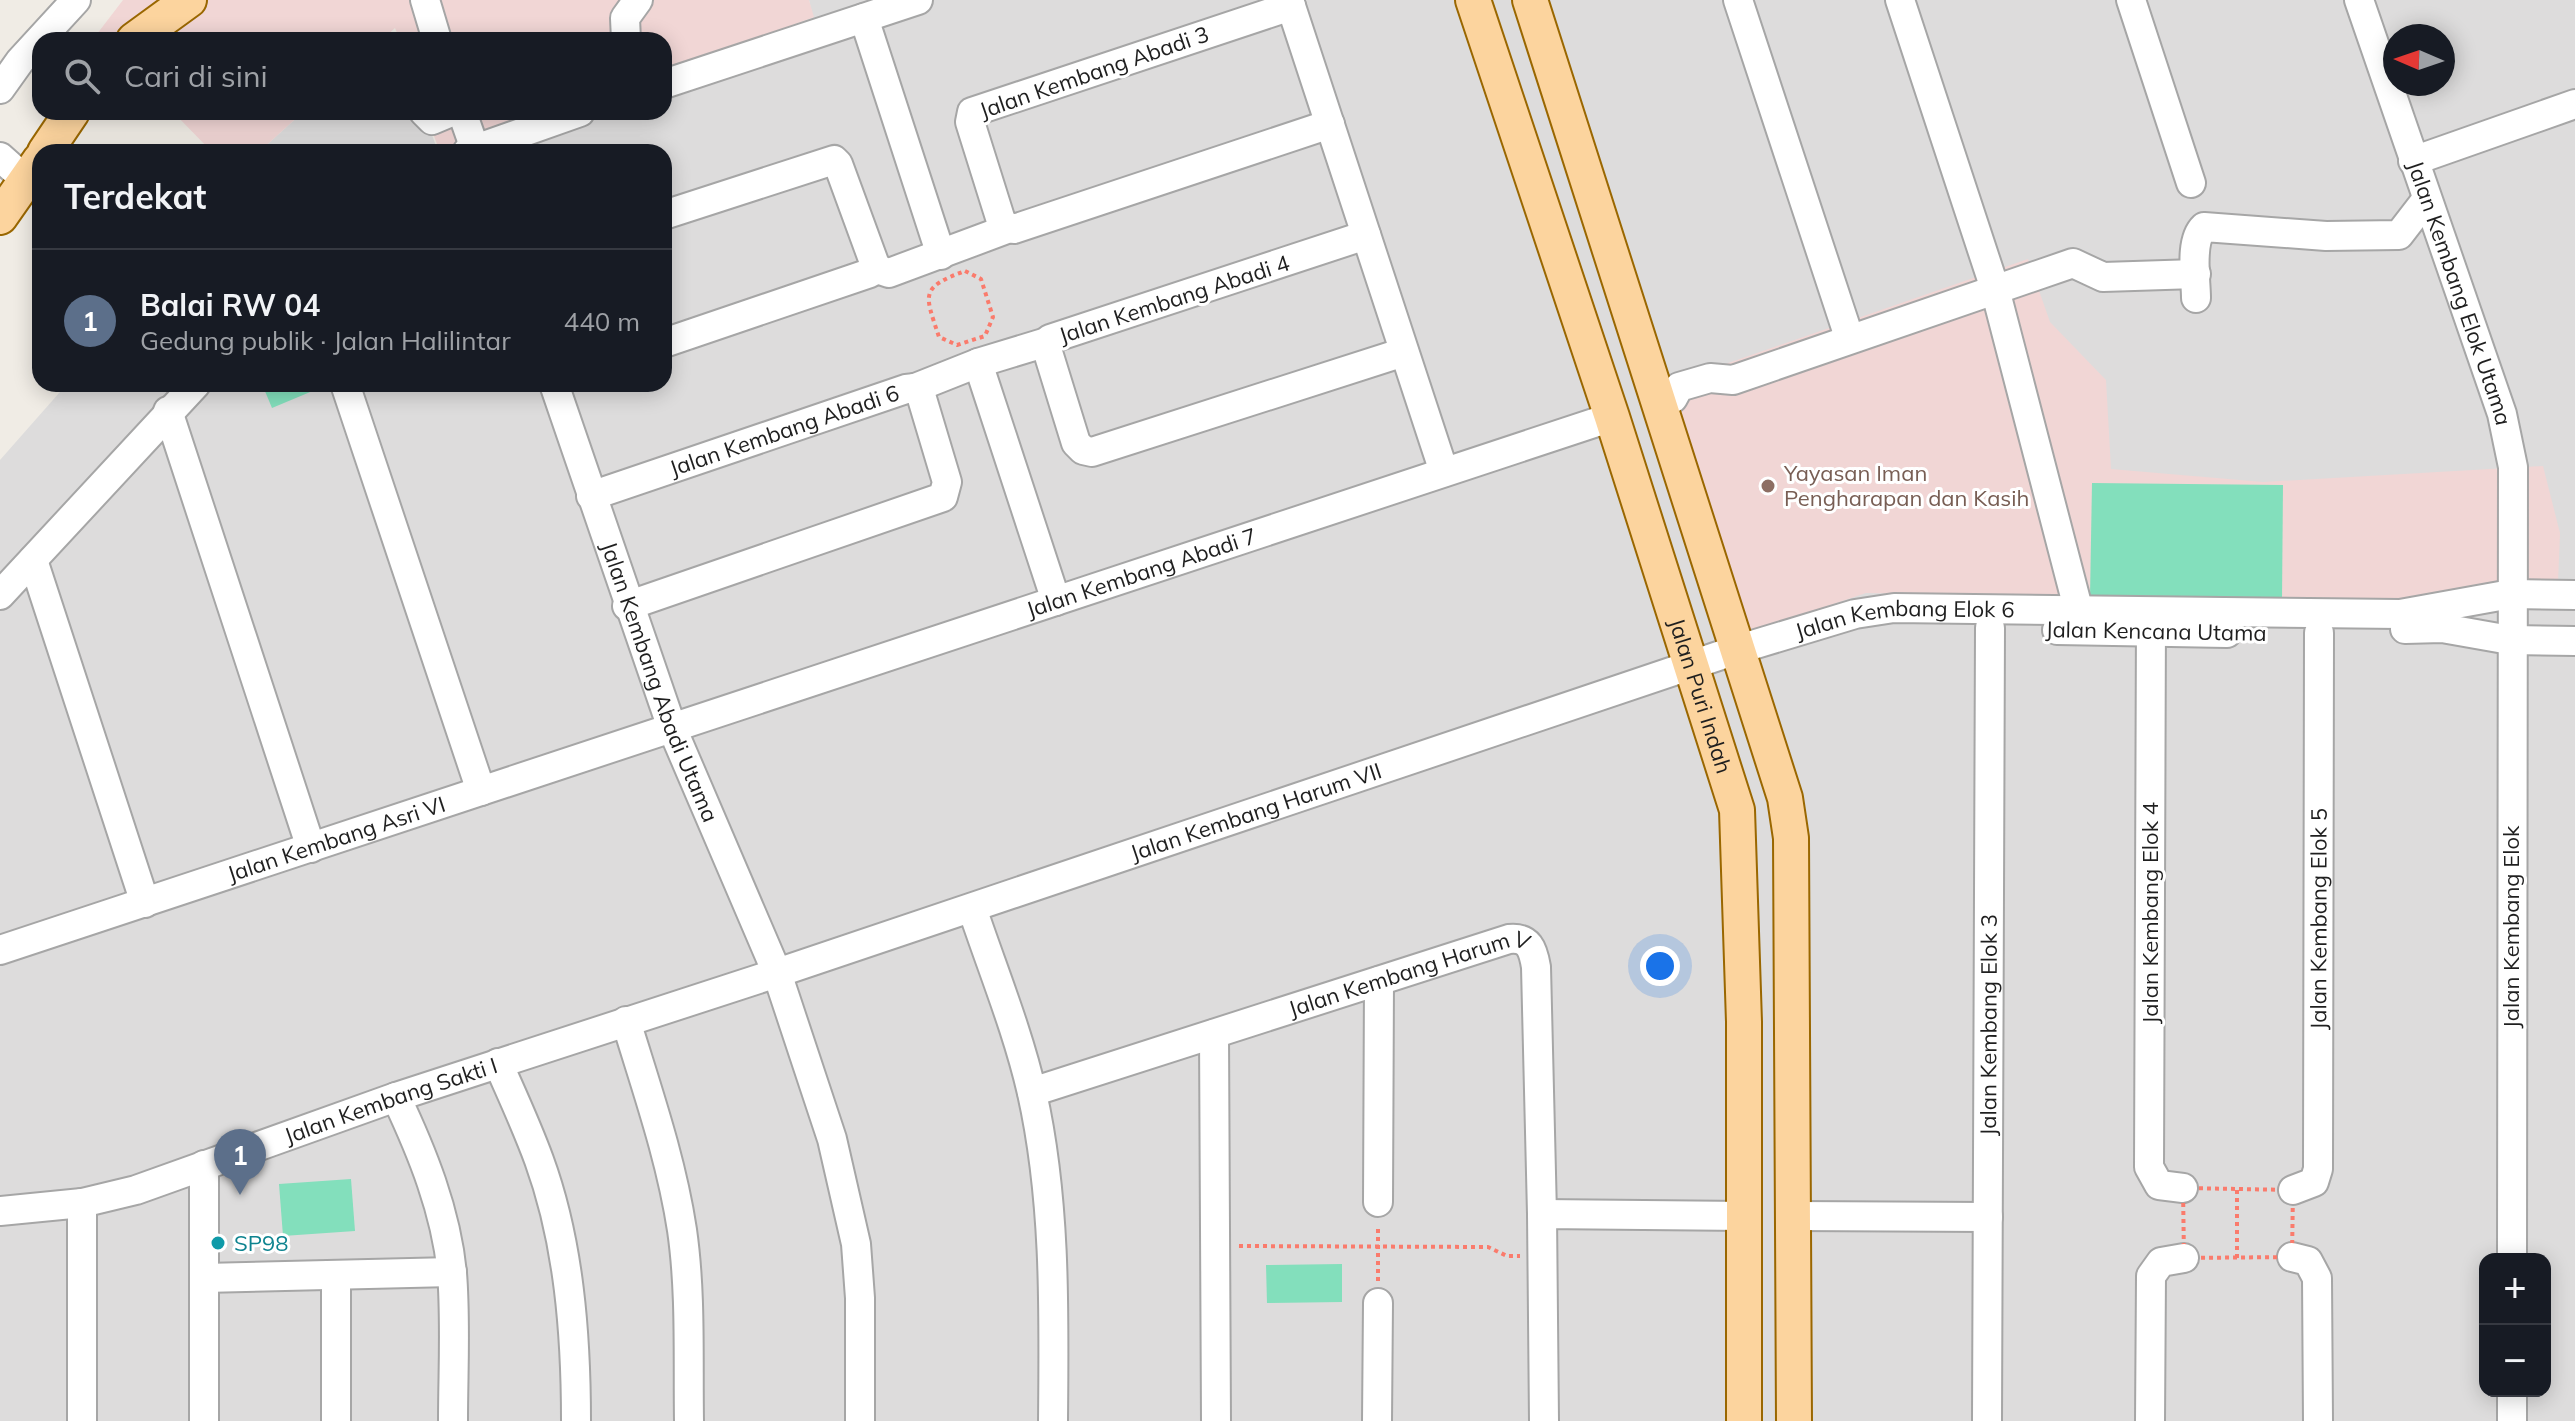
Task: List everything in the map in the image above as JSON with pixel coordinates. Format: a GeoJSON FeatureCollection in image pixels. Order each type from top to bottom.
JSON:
{"type":"FeatureCollection","features":[{"type":"Feature","properties":{"kind":"main road"},"geometry":{"type":"LineString","coordinates":[[145,32],[189,0]]}},
{"type":"Feature","properties":{"kind":"main road","name":"Jalan Puri Indah"},"geometry":{"type":"LineString","coordinates":[[1473,0],[1612,417],[1688,666],[1737,810],[1745,1216],[1744,1421]]}},
{"type":"Feature","properties":{"kind":"main road"},"geometry":{"type":"LineString","coordinates":[[1530,0],[1665,400],[1739,660],[1785,798],[1791,838],[1794,1421]]}},
{"type":"Feature","properties":{"kind":"main road"},"geometry":{"type":"LineString","coordinates":[[50,144],[67,120]]}},
{"type":"Feature","properties":{"kind":"main road"},"geometry":{"type":"LineString","coordinates":[[0,217],[32,171]]}},
{"type":"Feature","properties":{"kind":"street"},"geometry":{"type":"LineString","coordinates":[[46,32],[76,0]]}},
{"type":"Feature","properties":{"kind":"street"},"geometry":{"type":"LineString","coordinates":[[425,0],[435,32]]}},
{"type":"Feature","properties":{"kind":"street"},"geometry":{"type":"LineString","coordinates":[[626,32],[625,18],[638,0]]}},
{"type":"Feature","properties":{"kind":"street"},"geometry":{"type":"LineString","coordinates":[[672,81],[918,0]]}},
{"type":"Feature","properties":{"kind":"street"},"geometry":{"type":"LineString","coordinates":[[1738,0],[1849,337]]}},
{"type":"Feature","properties":{"kind":"street"},"geometry":{"type":"LineString","coordinates":[[1900,0],[1995,289],[2079,612]]}},
{"type":"Feature","properties":{"kind":"street"},"geometry":{"type":"LineString","coordinates":[[2131,0],[2191,183]]}},
{"type":"Feature","properties":{"kind":"street","name":"Jalan Kembang Elok Utama"},"geometry":{"type":"LineString","coordinates":[[2359,0],[2509,440],[2513,467],[2511,594]]}},
{"type":"Feature","properties":{"kind":"street"},"geometry":{"type":"LineString","coordinates":[[1290,3],[1444,472]]}},
{"type":"Feature","properties":{"kind":"street","name":"Jalan Kembang Abadi 3"},"geometry":{"type":"LineString","coordinates":[[1007,229],[1002,224],[970,122],[972,112],[1290,3]]}},
{"type":"Feature","properties":{"kind":"street"},"geometry":{"type":"LineString","coordinates":[[864,18],[941,255]]}},
{"type":"Feature","properties":{"kind":"street"},"geometry":{"type":"LineString","coordinates":[[0,89],[32,47]]}},
{"type":"Feature","properties":{"kind":"street"},"geometry":{"type":"LineString","coordinates":[[2413,161],[2575,104]]}},
{"type":"Feature","properties":{"kind":"street"},"geometry":{"type":"LineString","coordinates":[[464,120],[471,144]]}},
{"type":"Feature","properties":{"kind":"street"},"geometry":{"type":"LineString","coordinates":[[490,144],[557,120]]}},
{"type":"Feature","properties":{"kind":"street"},"geometry":{"type":"LineString","coordinates":[[874,268],[889,273],[1007,229],[1330,124]]}},
{"type":"Feature","properties":{"kind":"street"},"geometry":{"type":"LineString","coordinates":[[0,157],[32,170]]}},
{"type":"Feature","properties":{"kind":"street"},"geometry":{"type":"LineString","coordinates":[[672,212],[834,160],[874,268]]}},
{"type":"Feature","properties":{"kind":"street"},"geometry":{"type":"LineString","coordinates":[[1665,400],[1679,387],[1710,378],[1733,380],[1849,337],[2073,263],[2103,277],[2196,286],[2198,233],[2204,227],[2326,236],[2399,235],[2426,200]]}},
{"type":"Feature","properties":{"kind":"street","name":"Jalan Kembang Abadi 4"},"geometry":{"type":"LineString","coordinates":[[1366,235],[1047,342],[1076,443],[1083,450],[1092,452],[1404,352]]}},
{"type":"Feature","properties":{"kind":"street"},"geometry":{"type":"LineString","coordinates":[[672,340],[870,273],[874,268]]}},
{"type":"Feature","properties":{"kind":"street"},"geometry":{"type":"LineString","coordinates":[[915,388],[975,352],[1047,342]]}},
{"type":"Feature","properties":{"kind":"street"},"geometry":{"type":"LineString","coordinates":[[975,352],[1056,601]]}},
{"type":"Feature","properties":{"kind":"street","name":"Jalan Kembang Abadi 6"},"geometry":{"type":"LineString","coordinates":[[591,496],[915,388],[921,395],[947,482],[943,497],[627,606]]}},
{"type":"Feature","properties":{"kind":"street"},"geometry":{"type":"LineString","coordinates":[[0,595],[188,392]]}},
{"type":"Feature","properties":{"kind":"street"},"geometry":{"type":"LineString","coordinates":[[348,392],[481,791]]}},
{"type":"Feature","properties":{"kind":"street","name":"Jalan Kembang Abadi Utama"},"geometry":{"type":"LineString","coordinates":[[557,392],[627,606],[672,728],[777,973],[832,1139],[856,1244],[860,1298],[860,1421]]}},
{"type":"Feature","properties":{"kind":"street"},"geometry":{"type":"LineString","coordinates":[[168,411],[311,848]]}},
{"type":"Feature","properties":{"kind":"street","name":"Jalan Kembang Abadi 7"},"geometry":{"type":"LineString","coordinates":[[672,728],[1612,417]]}},
{"type":"Feature","properties":{"kind":"street"},"geometry":{"type":"LineString","coordinates":[[33,560],[145,903]]}},
{"type":"Feature","properties":{"kind":"street"},"geometry":{"type":"LineString","coordinates":[[2511,594],[2575,595]]}},
{"type":"Feature","properties":{"kind":"street","name":"Jalan Kembang Elok 6"},"geometry":{"type":"LineString","coordinates":[[1739,660],[1855,614],[1894,618],[2079,612],[2151,623],[2314,626],[2451,607],[2511,594]]}},
{"type":"Feature","properties":{"kind":"street","name":"Jalan Kembang Elok"},"geometry":{"type":"LineString","coordinates":[[2511,594],[2512,1253]]}},
{"type":"Feature","properties":{"kind":"street","name":"Jalan Kencana Utama"},"geometry":{"type":"LineString","coordinates":[[1894,618],[1990,628],[2151,623]]}},
{"type":"Feature","properties":{"kind":"street","name":"Jalan Kembang Elok 4"},"geometry":{"type":"LineString","coordinates":[[2151,623],[2149,1167],[2159,1185],[2183,1188]]}},
{"type":"Feature","properties":{"kind":"street"},"geometry":{"type":"LineString","coordinates":[[2314,626],[2442,628],[2510,640],[2575,641]]}},
{"type":"Feature","properties":{"kind":"street","name":"Jalan Kembang Elok 5"},"geometry":{"type":"LineString","coordinates":[[2293,1190],[2314,1182],[2318,1169],[2314,626]]}},
{"type":"Feature","properties":{"kind":"street","name":"Jalan Kembang Elok 3"},"geometry":{"type":"LineString","coordinates":[[1987,1421],[1990,628]]}},
{"type":"Feature","properties":{"kind":"street","name":"Jalan Kembang Harum VII"},"geometry":{"type":"LineString","coordinates":[[777,973],[1688,666],[1739,660]]}},
{"type":"Feature","properties":{"kind":"street","name":"Jalan Kembang Asri VI"},"geometry":{"type":"LineString","coordinates":[[0,950],[672,728]]}},
{"type":"Feature","properties":{"kind":"street"},"geometry":{"type":"LineString","coordinates":[[972,908],[1032,1092],[1051,1239],[1053,1421]]}},
{"type":"Feature","properties":{"kind":"street","name":"Jalan Kembang Harum V"},"geometry":{"type":"LineString","coordinates":[[1032,1092],[1509,939],[1521,939],[1531,948],[1536,967],[1542,1214]]}},
{"type":"Feature","properties":{"kind":"street","name":"Jalan Kembang Sakti I"},"geometry":{"type":"LineString","coordinates":[[0,1211],[82,1203],[136,1190],[396,1097],[777,973]]}},
{"type":"Feature","properties":{"kind":"street"},"geometry":{"type":"LineString","coordinates":[[1378,1202],[1379,981]]}},
{"type":"Feature","properties":{"kind":"street"},"geometry":{"type":"LineString","coordinates":[[626,1021],[665,1146],[682,1231],[689,1421]]}},
{"type":"Feature","properties":{"kind":"street"},"geometry":{"type":"LineString","coordinates":[[1214,1034],[1216,1421]]}},
{"type":"Feature","properties":{"kind":"street"},"geometry":{"type":"LineString","coordinates":[[498,1063],[539,1161],[555,1214],[573,1328],[576,1421]]}},
{"type":"Feature","properties":{"kind":"street"},"geometry":{"type":"LineString","coordinates":[[396,1097],[418,1143],[443,1221],[452,1272],[453,1421]]}},
{"type":"Feature","properties":{"kind":"street"},"geometry":{"type":"LineString","coordinates":[[204,1165],[204,1421]]}},
{"type":"Feature","properties":{"kind":"street"},"geometry":{"type":"LineString","coordinates":[[82,1203],[82,1421]]}},
{"type":"Feature","properties":{"kind":"street"},"geometry":{"type":"LineString","coordinates":[[1544,1421],[1542,1214],[1745,1216]]}},
{"type":"Feature","properties":{"kind":"street"},"geometry":{"type":"LineString","coordinates":[[1794,1216],[1988,1217]]}},
{"type":"Feature","properties":{"kind":"street"},"geometry":{"type":"LineString","coordinates":[[2292,1257],[2308,1261],[2317,1278],[2318,1421]]}},
{"type":"Feature","properties":{"kind":"street"},"geometry":{"type":"LineString","coordinates":[[2150,1421],[2151,1276],[2161,1262],[2184,1258]]}},
{"type":"Feature","properties":{"kind":"street"},"geometry":{"type":"LineString","coordinates":[[204,1278],[452,1272]]}},
{"type":"Feature","properties":{"kind":"street"},"geometry":{"type":"LineString","coordinates":[[336,1275],[336,1421]]}},
{"type":"Feature","properties":{"kind":"street"},"geometry":{"type":"LineString","coordinates":[[1377,1421],[1378,1303]]}},
{"type":"Feature","properties":{"kind":"street"},"geometry":{"type":"LineString","coordinates":[[2512,1397],[2512,1421]]}},
{"type":"Feature","properties":{"kind":"path"},"geometry":{"type":"LineString","coordinates":[[965,271],[981,279],[993,317],[975,352],[939,337],[927,300],[928,290],[936,282],[965,271]]}},
{"type":"Feature","properties":{"kind":"path"},"geometry":{"type":"LineString","coordinates":[[2184,1258],[2183,1188],[2293,1190],[2292,1257],[2237,1258],[2237,1190]]}},
{"type":"Feature","properties":{"kind":"path"},"geometry":{"type":"LineString","coordinates":[[1378,1202],[1378,1303]]}},
{"type":"Feature","properties":{"kind":"path"},"geometry":{"type":"LineString","coordinates":[[1216,1246],[1488,1247],[1507,1256],[1542,1256]]}},
{"type":"Feature","properties":{"kind":"shaded area"},"geometry":{"type":"Polygon","coordinates":[[[123,0],[809,0],[814,17],[672,70],[672,32],[397,32],[395,28],[391,32],[99,32],[123,0]]]}},
{"type":"Feature","properties":{"kind":"shaded area"},"geometry":{"type":"Polygon","coordinates":[[[809,0],[2575,0],[2575,1421],[0,1421],[0,460],[60,392],[672,392],[672,144],[502,144],[561,120],[672,120],[672,75],[813,17],[809,0]]]}},
{"type":"Feature","properties":{"kind":"shaded area"},"geometry":{"type":"Polygon","coordinates":[[[181,120],[294,120],[268,144],[204,144],[181,120]]]}},
{"type":"Feature","properties":{"kind":"shaded area"},"geometry":{"type":"Polygon","coordinates":[[[294,120],[427,120],[435,144],[268,144],[294,120]]]}},
{"type":"Feature","properties":{"kind":"shaded area"},"geometry":{"type":"Polygon","coordinates":[[[428,120],[540,120],[475,144],[437,144],[428,120]]]}},
{"type":"Feature","properties":{"kind":"shaded area"},"geometry":{"type":"Polygon","coordinates":[[[2028,259],[2050,322],[2106,380],[2111,469],[2263,482],[2543,466],[2560,533],[2557,609],[1866,593],[1726,640],[1642,393],[2028,259]]]}},
{"type":"Feature","properties":{"kind":"green space"},"geometry":{"type":"Polygon","coordinates":[[[265,392],[310,392],[272,408],[265,392]]]}},
{"type":"Feature","properties":{"kind":"green space"},"geometry":{"type":"Polygon","coordinates":[[[2092,483],[2283,485],[2282,599],[2090,597],[2092,483]]]}},
{"type":"Feature","properties":{"kind":"green space"},"geometry":{"type":"Polygon","coordinates":[[[351,1179],[355,1231],[283,1236],[279,1184],[351,1179]]]}},
{"type":"Feature","properties":{"kind":"green space"},"geometry":{"type":"Polygon","coordinates":[[[1342,1264],[1342,1302],[1267,1303],[1266,1265],[1342,1264]]]}},
{"type":"Feature","properties":{"kind":"place","name":"Yayasan Iman Pengharapan dan Kasih"},"geometry":{"type":"Point","coordinates":[1768,486]}},
{"type":"Feature","properties":{"kind":"place","name":"Balai RW 04"},"geometry":{"type":"Point","coordinates":[240,1195]}},
{"type":"Feature","properties":{"kind":"place","name":"SP98"},"geometry":{"type":"Point","coordinates":[218,1243]}}]}
